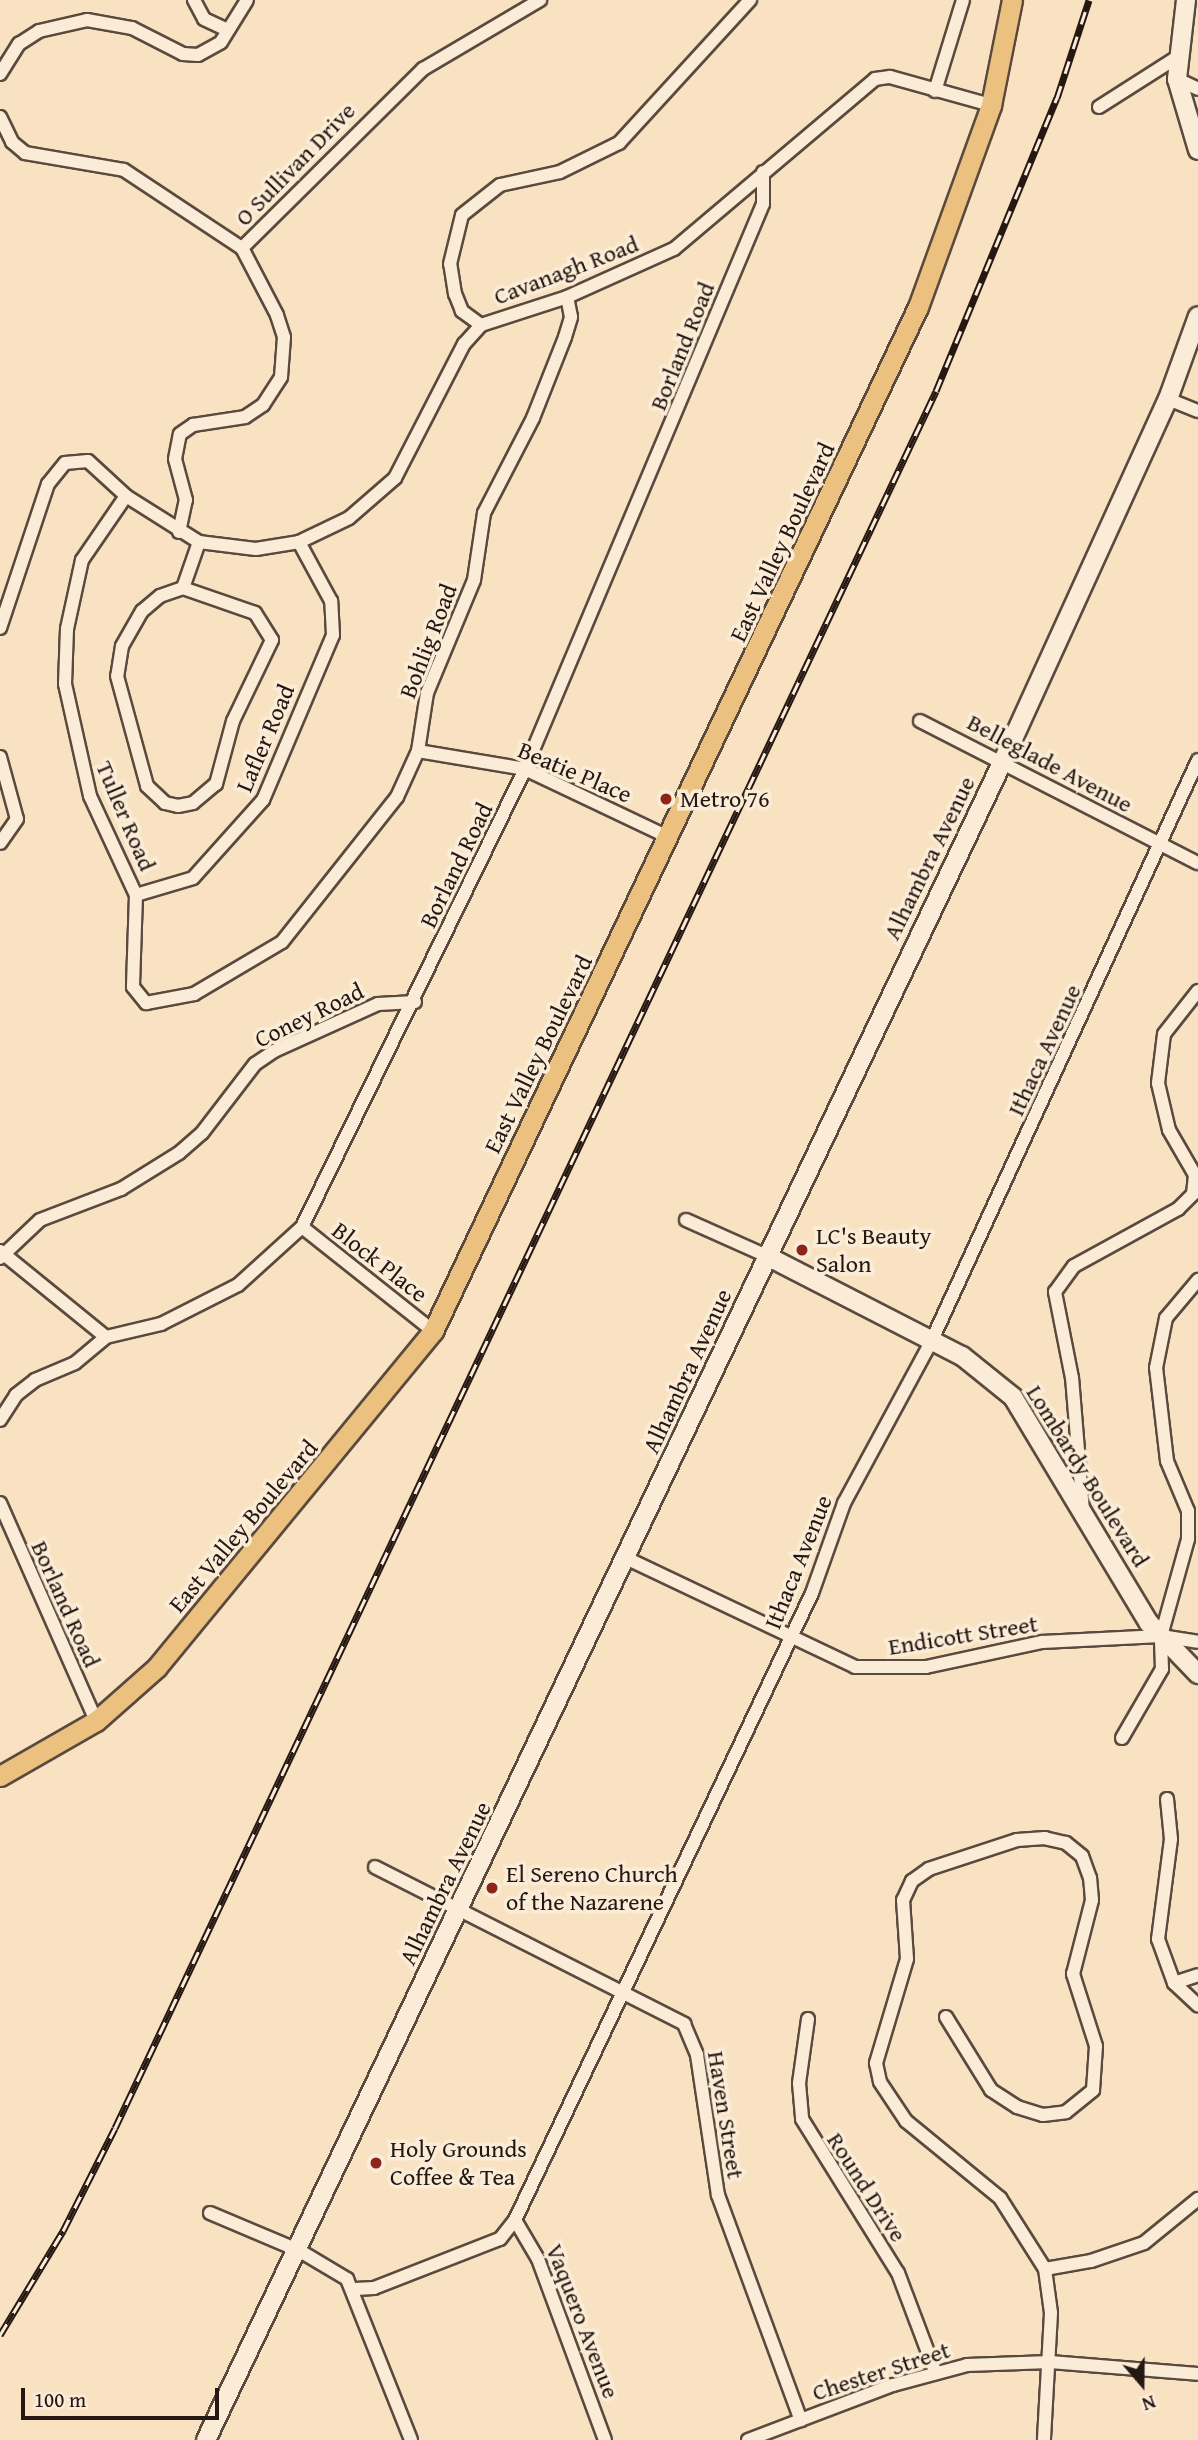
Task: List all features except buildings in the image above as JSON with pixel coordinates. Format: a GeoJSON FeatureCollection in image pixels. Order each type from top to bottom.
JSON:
{"type":"FeatureCollection","features":[{"type":"Feature","properties":{"kind":"main road","name":"East Valley Boulevard"},"geometry":{"type":"LineString","coordinates":[[0,1776],[96,1721],[158,1667],[433,1331],[670,838],[888,374],[950,229],[991,106],[1012,0]]}},
{"type":"Feature","properties":{"kind":"main road"},"geometry":{"type":"LineString","coordinates":[[1186,0],[1176,58],[1177,79],[1195,122],[1198,150]]}},
{"type":"Feature","properties":{"kind":"main road","name":"Alhambra Avenue"},"geometry":{"type":"LineString","coordinates":[[206,2440],[300,2250],[628,1559],[1002,762],[1168,399],[1198,316]]}},
{"type":"Feature","properties":{"kind":"main road","name":"Lombardy Boulevard"},"geometry":{"type":"LineString","coordinates":[[769,1257],[932,1340],[982,1369],[1013,1397],[1161,1636],[1198,1674]]}},
{"type":"Feature","properties":{"kind":"street"},"geometry":{"type":"LineString","coordinates":[[194,0],[204,19],[228,30]]}},
{"type":"Feature","properties":{"kind":"street"},"geometry":{"type":"LineString","coordinates":[[0,74],[19,44],[62,23],[110,22],[198,55],[211,51],[247,0]]}},
{"type":"Feature","properties":{"kind":"street","name":"O Sullivan Drive"},"geometry":{"type":"LineString","coordinates":[[179,532],[186,500],[176,459],[180,434],[193,425],[245,416],[263,405],[281,377],[284,337],[277,315],[242,248],[423,69],[540,0]]}},
{"type":"Feature","properties":{"kind":"street"},"geometry":{"type":"LineString","coordinates":[[481,324],[462,311],[454,294],[450,264],[462,215],[500,185],[560,172],[619,143],[750,0]]}},
{"type":"Feature","properties":{"kind":"street"},"geometry":{"type":"LineString","coordinates":[[935,90],[963,0]]}},
{"type":"Feature","properties":{"kind":"street"},"geometry":{"type":"LineString","coordinates":[[1099,107],[1176,58]]}},
{"type":"Feature","properties":{"kind":"street","name":"Cavanagh Road"},"geometry":{"type":"LineString","coordinates":[[0,628],[56,470],[65,463],[88,461],[126,496],[179,532],[199,542],[256,549],[299,542],[349,518],[395,478],[464,344],[481,324],[567,297],[674,249],[874,79],[890,77],[991,106]]}},
{"type":"Feature","properties":{"kind":"street"},"geometry":{"type":"LineString","coordinates":[[1177,79],[1198,89]]}},
{"type":"Feature","properties":{"kind":"street"},"geometry":{"type":"LineString","coordinates":[[0,117],[12,142],[25,153],[124,170],[242,248]]}},
{"type":"Feature","properties":{"kind":"street","name":"Borland Road"},"geometry":{"type":"LineString","coordinates":[[0,1420],[25,1387],[75,1363],[106,1337],[161,1324],[238,1284],[302,1227],[415,1002],[525,769],[763,204],[763,172]]}},
{"type":"Feature","properties":{"kind":"street","name":"Bohlig Road"},"geometry":{"type":"LineString","coordinates":[[139,1001],[194,994],[282,942],[397,797],[418,751],[427,693],[474,580],[484,513],[533,418],[565,337],[571,317],[567,297]]}},
{"type":"Feature","properties":{"kind":"street"},"geometry":{"type":"LineString","coordinates":[[1168,399],[1198,411]]}},
{"type":"Feature","properties":{"kind":"street","name":"Tuller Road"},"geometry":{"type":"LineString","coordinates":[[126,496],[82,560],[67,629],[65,684],[90,796],[136,895],[133,987],[139,1001]]}},
{"type":"Feature","properties":{"kind":"street"},"geometry":{"type":"LineString","coordinates":[[183,588],[199,542]]}},
{"type":"Feature","properties":{"kind":"street","name":"Lafler Road"},"geometry":{"type":"LineString","coordinates":[[136,895],[193,878],[263,800],[333,635],[331,601],[299,542]]}},
{"type":"Feature","properties":{"kind":"street"},"geometry":{"type":"LineString","coordinates":[[183,588],[255,613],[272,640],[233,720],[216,785],[193,803],[178,806],[165,803],[147,786],[117,676],[122,646],[142,611],[160,596],[183,588]]}},
{"type":"Feature","properties":{"kind":"street","name":"Belleglade Avenue"},"geometry":{"type":"LineString","coordinates":[[920,721],[1198,863]]}},
{"type":"Feature","properties":{"kind":"street","name":"Beatie Place"},"geometry":{"type":"LineString","coordinates":[[418,751],[525,769],[670,838]]}},
{"type":"Feature","properties":{"kind":"street"},"geometry":{"type":"LineString","coordinates":[[0,757],[17,819],[0,843]]}},
{"type":"Feature","properties":{"kind":"street","name":"Ithaca Avenue"},"geometry":{"type":"LineString","coordinates":[[355,2289],[374,2288],[500,2239],[515,2220],[792,1635],[844,1503],[932,1340],[1198,760]]}},
{"type":"Feature","properties":{"kind":"street"},"geometry":{"type":"LineString","coordinates":[[1083,1512],[1072,1378],[1055,1292],[1074,1266],[1178,1209],[1194,1194],[1195,1175],[1169,1130],[1158,1083],[1164,1034],[1198,991]]}},
{"type":"Feature","properties":{"kind":"street","name":"Coney Road"},"geometry":{"type":"LineString","coordinates":[[1,1254],[40,1220],[121,1189],[179,1153],[202,1133],[255,1065],[274,1051],[378,1004],[415,1002]]}},
{"type":"Feature","properties":{"kind":"street","name":"Lombardy Boulevard"},"geometry":{"type":"LineString","coordinates":[[686,1220],[769,1257]]}},
{"type":"Feature","properties":{"kind":"street","name":"Block Place"},"geometry":{"type":"LineString","coordinates":[[302,1227],[433,1331]]}},
{"type":"Feature","properties":{"kind":"street"},"geometry":{"type":"LineString","coordinates":[[1,1254],[106,1337]]}},
{"type":"Feature","properties":{"kind":"street"},"geometry":{"type":"LineString","coordinates":[[1122,1738],[1162,1670],[1161,1636],[1190,1525],[1165,1450],[1158,1350],[1166,1318],[1198,1280]]}},
{"type":"Feature","properties":{"kind":"street","name":"Borland Road"},"geometry":{"type":"LineString","coordinates":[[0,1503],[96,1721]]}},
{"type":"Feature","properties":{"kind":"street","name":"Endicott Street"},"geometry":{"type":"LineString","coordinates":[[628,1559],[855,1667],[889,1671],[1042,1642],[1161,1636],[1198,1642]]}},
{"type":"Feature","properties":{"kind":"street"},"geometry":{"type":"LineString","coordinates":[[1167,1799],[1171,1839],[1158,1939],[1174,1983],[1198,2006]]}},
{"type":"Feature","properties":{"kind":"street"},"geometry":{"type":"LineString","coordinates":[[946,2017],[991,2090],[1017,2107],[1043,2115],[1066,2112],[1093,2090],[1096,2046],[1073,1974],[1092,1900],[1090,1878],[1082,1856],[1066,1843],[1045,1838],[1017,1840],[929,1869],[912,1881],[903,1900],[907,1959],[876,2063],[880,2082],[906,2121],[1000,2197],[1045,2269],[1050,2362],[1044,2440]]}},
{"type":"Feature","properties":{"kind":"street","name":"Haven Street"},"geometry":{"type":"LineString","coordinates":[[375,1867],[684,2024],[693,2039],[718,2196],[801,2420]]}},
{"type":"Feature","properties":{"kind":"street"},"geometry":{"type":"LineString","coordinates":[[1174,1983],[1198,1975]]}},
{"type":"Feature","properties":{"kind":"street","name":"Round Drive"},"geometry":{"type":"LineString","coordinates":[[808,2020],[799,2083],[802,2119],[898,2273],[935,2371]]}},
{"type":"Feature","properties":{"kind":"street"},"geometry":{"type":"LineString","coordinates":[[1045,2269],[1144,2243],[1198,2199]]}},
{"type":"Feature","properties":{"kind":"street"},"geometry":{"type":"LineString","coordinates":[[210,2213],[300,2250],[355,2289],[411,2440]]}},
{"type":"Feature","properties":{"kind":"street","name":"Vaquero Avenue"},"geometry":{"type":"LineString","coordinates":[[515,2220],[538,2259],[606,2440]]}},
{"type":"Feature","properties":{"kind":"street","name":"Chester Street"},"geometry":{"type":"LineString","coordinates":[[748,2440],[777,2435],[801,2420],[935,2371],[1000,2361],[1050,2362],[1198,2374]]}},
{"type":"Feature","properties":{"kind":"railway"},"geometry":{"type":"LineString","coordinates":[[0,2335],[63,2231],[115,2128],[936,391],[1057,98],[1089,0]]}},
{"type":"Feature","properties":{"kind":"place","name":"Metro 76"},"geometry":{"type":"Point","coordinates":[666,799]}},
{"type":"Feature","properties":{"kind":"place","name":"LC's Beauty Salon"},"geometry":{"type":"Point","coordinates":[802,1250]}},
{"type":"Feature","properties":{"kind":"place","name":"El Sereno Church of the Nazarene"},"geometry":{"type":"Point","coordinates":[492,1888]}},
{"type":"Feature","properties":{"kind":"place","name":"Holy Grounds Coffee & Tea"},"geometry":{"type":"Point","coordinates":[376,2163]}}]}
